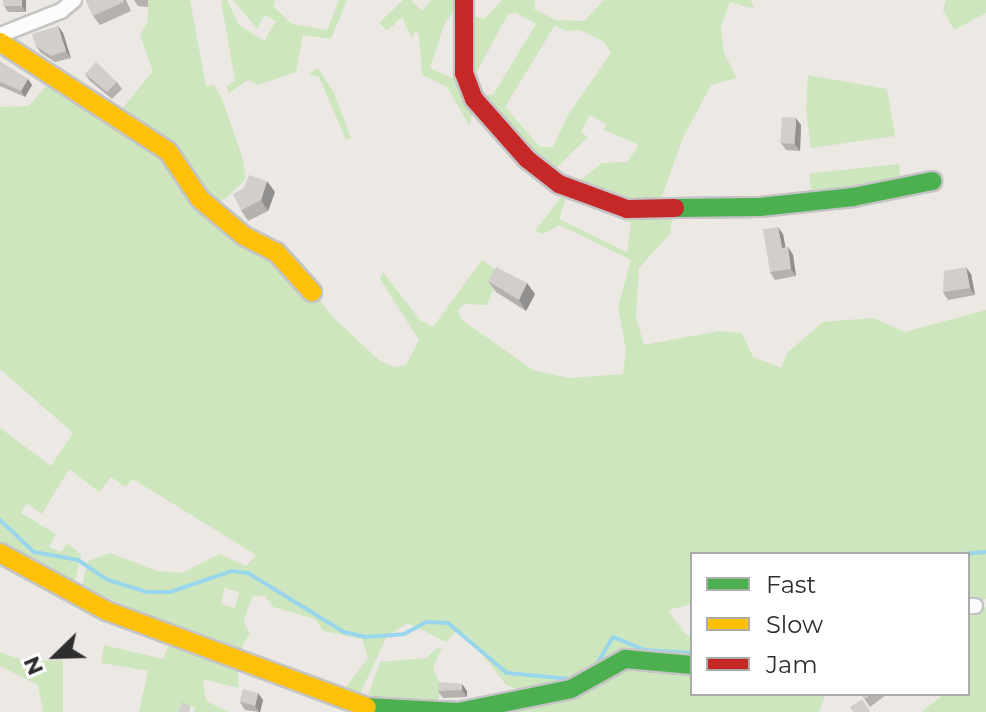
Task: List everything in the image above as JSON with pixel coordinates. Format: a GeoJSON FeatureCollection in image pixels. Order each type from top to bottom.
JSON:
{"type":"FeatureCollection","features":[{"type":"Feature","properties":{"kind":"street"},"geometry":{"type":"LineString","coordinates":[[0,35],[61,11],[74,0]]}},
{"type":"Feature","properties":{"kind":"street"},"geometry":{"type":"LineString","coordinates":[[464,0],[464,73],[474,99],[527,159],[559,184],[627,209],[657,211],[776,206],[932,181]]}},
{"type":"Feature","properties":{"kind":"street"},"geometry":{"type":"LineString","coordinates":[[0,42],[168,151],[200,199],[244,236],[276,252],[312,292]]}},
{"type":"Feature","properties":{"kind":"street"},"geometry":{"type":"LineString","coordinates":[[0,553],[107,611],[358,706],[385,712]]}},
{"type":"Feature","properties":{"kind":"street"},"geometry":{"type":"LineString","coordinates":[[358,706],[458,712],[571,689],[625,659],[690,665]]}},
{"type":"Feature","properties":{"kind":"green space"},"geometry":{"type":"Polygon","coordinates":[[[148,0],[190,0],[206,86],[214,85],[222,99],[242,156],[246,179],[223,201],[214,201],[121,110],[153,71],[140,35],[148,21],[148,0]]]}},
{"type":"Feature","properties":{"kind":"green space"},"geometry":{"type":"Polygon","coordinates":[[[221,0],[227,0],[239,25],[264,41],[276,21],[265,15],[257,29],[233,0],[276,0],[273,6],[292,24],[327,30],[339,0],[347,0],[331,39],[303,35],[296,72],[258,85],[248,80],[229,93],[226,86],[235,81],[221,0]]]}},
{"type":"Feature","properties":{"kind":"green space"},"geometry":{"type":"Polygon","coordinates":[[[403,0],[411,0],[422,11],[431,0],[461,0],[444,25],[430,68],[463,83],[476,107],[469,125],[447,87],[422,75],[419,35],[416,31],[412,38],[402,17],[387,31],[379,23],[403,0]]]}},
{"type":"Feature","properties":{"kind":"green space"},"geometry":{"type":"Polygon","coordinates":[[[502,0],[535,0],[534,9],[556,20],[584,21],[604,0],[751,0],[754,9],[730,2],[721,26],[724,53],[737,78],[711,85],[683,138],[658,207],[632,205],[576,183],[602,163],[627,162],[639,145],[604,130],[606,124],[590,115],[581,132],[588,137],[554,170],[472,86],[468,14],[484,19],[502,0]],[[516,13],[508,14],[474,77],[486,95],[493,95],[536,24],[516,13]],[[555,25],[505,107],[540,147],[553,147],[568,115],[611,53],[604,42],[580,30],[565,31],[555,25]]]}},
{"type":"Feature","properties":{"kind":"green space"},"geometry":{"type":"Polygon","coordinates":[[[946,0],[986,0],[986,13],[954,30],[943,10],[946,0]]]}},
{"type":"Feature","properties":{"kind":"green space"},"geometry":{"type":"Polygon","coordinates":[[[318,68],[334,93],[351,138],[346,140],[319,77],[308,74],[318,68]]]}},
{"type":"Feature","properties":{"kind":"green space"},"geometry":{"type":"Polygon","coordinates":[[[808,75],[887,89],[895,136],[811,148],[806,111],[808,75]]]}},
{"type":"Feature","properties":{"kind":"green space"},"geometry":{"type":"Polygon","coordinates":[[[46,86],[154,139],[207,204],[286,258],[333,317],[380,361],[394,367],[406,365],[419,340],[380,279],[383,272],[420,320],[433,327],[482,260],[500,273],[487,305],[464,304],[458,311],[462,320],[533,370],[569,378],[623,374],[626,350],[618,307],[631,260],[559,225],[543,234],[535,231],[565,192],[643,217],[673,212],[670,234],[639,268],[636,318],[644,345],[719,331],[742,333],[753,357],[781,368],[787,353],[823,322],[873,318],[905,332],[986,310],[986,599],[970,605],[970,552],[690,552],[690,604],[668,610],[686,635],[690,635],[690,659],[645,658],[567,687],[522,691],[506,685],[469,637],[456,631],[446,642],[408,623],[387,636],[361,692],[353,697],[346,687],[368,658],[362,639],[323,631],[315,619],[273,607],[265,596],[253,596],[244,622],[250,633],[237,655],[82,586],[88,561],[110,553],[157,571],[182,573],[219,554],[246,566],[256,555],[133,479],[125,487],[111,477],[99,492],[69,469],[42,514],[27,503],[21,513],[56,534],[49,547],[61,552],[67,543],[81,555],[75,581],[0,546],[0,428],[51,466],[73,433],[0,369],[0,107],[29,106],[46,86]],[[567,195],[559,219],[627,252],[631,223],[567,195]],[[224,588],[221,604],[235,608],[239,592],[224,588]]]}},
{"type":"Feature","properties":{"kind":"green space"},"geometry":{"type":"Polygon","coordinates":[[[899,164],[901,183],[811,192],[809,173],[899,164]]]}},
{"type":"Feature","properties":{"kind":"green space"},"geometry":{"type":"Polygon","coordinates":[[[986,607],[986,712],[921,712],[941,696],[970,696],[970,615],[986,607]]]}},
{"type":"Feature","properties":{"kind":"green space"},"geometry":{"type":"Polygon","coordinates":[[[172,637],[237,665],[239,688],[203,679],[206,701],[229,712],[194,712],[195,707],[181,704],[178,712],[139,712],[148,671],[101,663],[104,645],[163,659],[172,637]]]}},
{"type":"Feature","properties":{"kind":"green space"},"geometry":{"type":"Polygon","coordinates":[[[437,648],[442,649],[433,667],[441,687],[436,711],[366,701],[380,662],[426,658],[437,648]]]}},
{"type":"Feature","properties":{"kind":"green space"},"geometry":{"type":"Polygon","coordinates":[[[0,652],[25,661],[63,660],[63,712],[43,712],[38,685],[0,666],[0,652]]]}},
{"type":"Feature","properties":{"kind":"green space"},"geometry":{"type":"Polygon","coordinates":[[[641,666],[690,669],[690,696],[825,696],[819,712],[494,712],[641,666]]]}},
{"type":"Feature","properties":{"kind":"building"},"geometry":{"type":"Polygon","coordinates":[[[3,0],[22,0],[22,6],[3,6],[3,0]]]}},
{"type":"Feature","properties":{"kind":"building"},"geometry":{"type":"Polygon","coordinates":[[[86,0],[123,0],[124,2],[93,16],[86,0]]]}},
{"type":"Feature","properties":{"kind":"building"},"geometry":{"type":"Polygon","coordinates":[[[58,26],[66,51],[51,56],[36,46],[32,34],[58,26]]]}},
{"type":"Feature","properties":{"kind":"building"},"geometry":{"type":"Polygon","coordinates":[[[0,62],[28,79],[21,91],[0,82],[0,62]]]}},
{"type":"Feature","properties":{"kind":"building"},"geometry":{"type":"Polygon","coordinates":[[[96,62],[117,82],[107,92],[85,74],[96,62]]]}},
{"type":"Feature","properties":{"kind":"building"},"geometry":{"type":"Polygon","coordinates":[[[782,117],[796,118],[794,144],[780,143],[782,117]]]}},
{"type":"Feature","properties":{"kind":"building"},"geometry":{"type":"Polygon","coordinates":[[[249,175],[267,181],[261,200],[241,210],[233,194],[244,188],[249,175]]]}},
{"type":"Feature","properties":{"kind":"building"},"geometry":{"type":"Polygon","coordinates":[[[778,227],[782,248],[788,247],[791,269],[770,272],[763,229],[778,227]]]}},
{"type":"Feature","properties":{"kind":"building"},"geometry":{"type":"Polygon","coordinates":[[[496,267],[527,283],[519,300],[488,281],[496,267]]]}},
{"type":"Feature","properties":{"kind":"building"},"geometry":{"type":"Polygon","coordinates":[[[966,267],[970,288],[943,292],[944,271],[966,267]]]}},
{"type":"Feature","properties":{"kind":"building"},"geometry":{"type":"Polygon","coordinates":[[[439,682],[462,684],[462,690],[438,691],[439,682]]]}},
{"type":"Feature","properties":{"kind":"building"},"geometry":{"type":"Polygon","coordinates":[[[243,689],[258,693],[255,706],[240,702],[243,689]]]}},
{"type":"Feature","properties":{"kind":"building"},"geometry":{"type":"Polygon","coordinates":[[[862,699],[870,711],[853,712],[850,707],[862,699]]]}},
{"type":"Feature","properties":{"kind":"building"},"geometry":{"type":"Polygon","coordinates":[[[182,702],[191,706],[189,712],[178,712],[182,702]]]}},
{"type":"Feature","properties":{"kind":"waterway"},"geometry":{"type":"LineString","coordinates":[[0,520],[34,552],[78,560],[108,580],[147,592],[170,592],[232,571],[248,573],[344,632],[365,637],[404,634],[427,622],[448,623],[507,673],[570,679]]}},
{"type":"Feature","properties":{"kind":"waterway"},"geometry":{"type":"LineString","coordinates":[[970,553],[986,552]]}},
{"type":"Feature","properties":{"kind":"waterway"},"geometry":{"type":"LineString","coordinates":[[595,667],[613,637],[646,650],[690,653]]}},
{"type":"Feature","properties":{"kind":"traffic: fast"},"geometry":{"type":"LineString","coordinates":[[675,208],[760,207],[853,197],[932,181]]}},
{"type":"Feature","properties":{"kind":"traffic: fast"},"geometry":{"type":"LineString","coordinates":[[367,707],[458,712],[571,689],[625,659],[690,665]]}},
{"type":"Feature","properties":{"kind":"traffic: slow"},"geometry":{"type":"LineString","coordinates":[[0,42],[168,151],[200,199],[244,236],[276,252],[312,292]]}},
{"type":"Feature","properties":{"kind":"traffic: slow"},"geometry":{"type":"LineString","coordinates":[[0,553],[107,611],[367,707]]}},
{"type":"Feature","properties":{"kind":"traffic: jam"},"geometry":{"type":"LineString","coordinates":[[464,0],[464,73],[474,99],[527,159],[559,184],[627,209],[675,208]]}}]}
